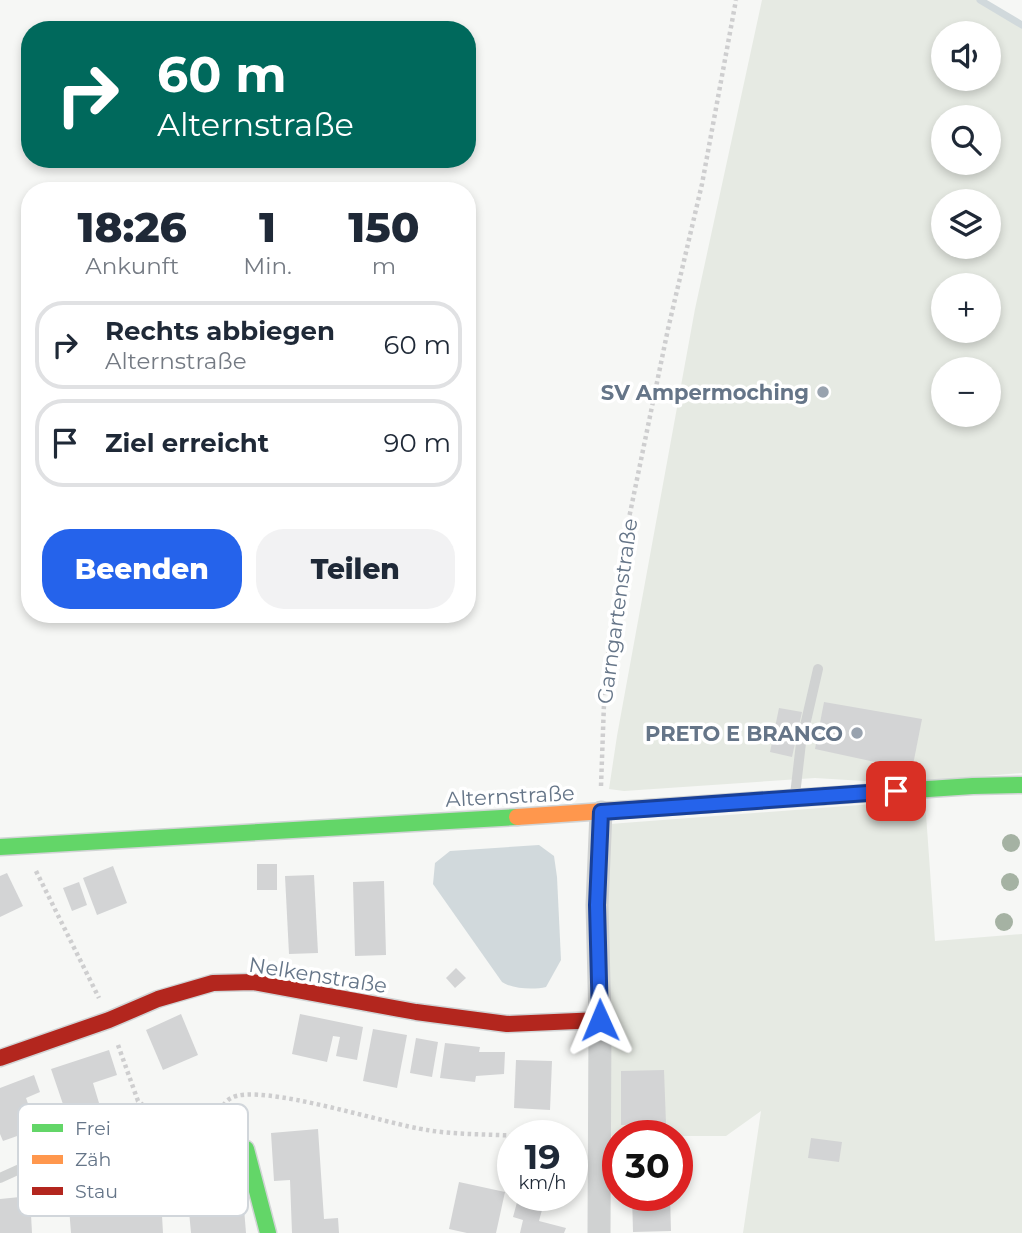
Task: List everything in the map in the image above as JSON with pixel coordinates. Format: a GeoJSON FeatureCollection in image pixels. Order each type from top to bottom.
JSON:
{"type":"FeatureCollection","features":[{"type":"Feature","properties":{"kind":"street","name":"Alternstraße"},"geometry":{"type":"LineString","coordinates":[[0,847],[1022,785]]}},
{"type":"Feature","properties":{"kind":"street"},"geometry":{"type":"LineString","coordinates":[[599,1233],[600,1020],[597,905],[601,812]]}},
{"type":"Feature","properties":{"kind":"street","name":"Nelkenstraße"},"geometry":{"type":"LineString","coordinates":[[0,1058],[110,1020],[158,999],[213,984],[253,982],[416,1012],[507,1024],[600,1020]]}},
{"type":"Feature","properties":{"kind":"street"},"geometry":{"type":"LineString","coordinates":[[248,1157],[268,1233]]}},
{"type":"Feature","properties":{"kind":"lane"},"geometry":{"type":"LineString","coordinates":[[794,798],[799,756],[818,669]]}},
{"type":"Feature","properties":{"kind":"lane"},"geometry":{"type":"LineString","coordinates":[[0,1178],[18,1170]]}},
{"type":"Feature","properties":{"kind":"path","name":"Garngartenstraße"},"geometry":{"type":"LineString","coordinates":[[601,812],[605,676],[629,518],[668,329],[702,184],[736,0]]}},
{"type":"Feature","properties":{"kind":"path"},"geometry":{"type":"LineString","coordinates":[[23,845],[110,1020],[138,1101],[142,1104]]}},
{"type":"Feature","properties":{"kind":"path"},"geometry":{"type":"LineString","coordinates":[[223,1104],[232,1097],[253,1093],[427,1130],[497,1135]]}},
{"type":"Feature","properties":{"kind":"shaded area","name":"SV Ampermoching"},"geometry":{"type":"Polygon","coordinates":[[[762,0],[980,0],[1022,25],[1022,773],[897,783],[815,778],[624,791],[609,789],[695,309],[762,0]]]}},
{"type":"Feature","properties":{"kind":"shaded area"},"geometry":{"type":"Polygon","coordinates":[[[925,800],[935,941],[1022,934],[1022,1233],[743,1233],[761,1111],[726,1136],[693,1136],[693,1120],[609,1120],[601,846],[610,824],[925,800]]]}},
{"type":"Feature","properties":{"kind":"shaded area"},"geometry":{"type":"Polygon","coordinates":[[[539,845],[554,856],[561,960],[546,987],[529,989],[502,982],[433,884],[435,863],[450,851],[539,845]]]}},
{"type":"Feature","properties":{"kind":"building"},"geometry":{"type":"Polygon","coordinates":[[[824,702],[922,719],[912,770],[815,749],[824,702]]]}},
{"type":"Feature","properties":{"kind":"building"},"geometry":{"type":"Polygon","coordinates":[[[779,708],[802,712],[792,757],[770,752],[779,708]]]}},
{"type":"Feature","properties":{"kind":"building"},"geometry":{"type":"Polygon","coordinates":[[[257,864],[277,864],[277,890],[257,890],[257,864]]]}},
{"type":"Feature","properties":{"kind":"building"},"geometry":{"type":"Polygon","coordinates":[[[113,866],[127,903],[97,915],[83,878],[113,866]]]}},
{"type":"Feature","properties":{"kind":"building"},"geometry":{"type":"Polygon","coordinates":[[[7,873],[23,906],[0,917],[0,876],[7,873]]]}},
{"type":"Feature","properties":{"kind":"building"},"geometry":{"type":"Polygon","coordinates":[[[314,875],[318,953],[289,954],[285,876],[314,875]]]}},
{"type":"Feature","properties":{"kind":"building"},"geometry":{"type":"Polygon","coordinates":[[[384,881],[386,955],[355,956],[353,882],[384,881]]]}},
{"type":"Feature","properties":{"kind":"building"},"geometry":{"type":"Polygon","coordinates":[[[79,882],[87,905],[72,911],[63,888],[79,882]]]}},
{"type":"Feature","properties":{"kind":"building"},"geometry":{"type":"Polygon","coordinates":[[[456,968],[466,978],[455,988],[446,978],[456,968]]]}},
{"type":"Feature","properties":{"kind":"building"},"geometry":{"type":"Polygon","coordinates":[[[181,1014],[198,1055],[163,1070],[146,1030],[181,1014]]]}},
{"type":"Feature","properties":{"kind":"building"},"geometry":{"type":"Polygon","coordinates":[[[300,1014],[363,1027],[357,1060],[336,1056],[340,1037],[333,1036],[327,1062],[292,1054],[300,1014]]]}},
{"type":"Feature","properties":{"kind":"building"},"geometry":{"type":"Polygon","coordinates":[[[373,1029],[407,1035],[397,1088],[363,1081],[373,1029]]]}},
{"type":"Feature","properties":{"kind":"building"},"geometry":{"type":"Polygon","coordinates":[[[416,1038],[438,1042],[432,1077],[410,1073],[416,1038]]]}},
{"type":"Feature","properties":{"kind":"building"},"geometry":{"type":"Polygon","coordinates":[[[445,1043],[480,1047],[479,1052],[505,1052],[504,1074],[476,1076],[475,1082],[440,1078],[445,1043]]]}},
{"type":"Feature","properties":{"kind":"building"},"geometry":{"type":"Polygon","coordinates":[[[109,1050],[117,1075],[93,1083],[99,1103],[63,1104],[51,1069],[109,1050]]]}},
{"type":"Feature","properties":{"kind":"building"},"geometry":{"type":"Polygon","coordinates":[[[516,1060],[552,1061],[550,1110],[514,1108],[516,1060]]]}},
{"type":"Feature","properties":{"kind":"building"},"geometry":{"type":"Polygon","coordinates":[[[664,1070],[666,1120],[621,1120],[621,1071],[664,1070]]]}},
{"type":"Feature","properties":{"kind":"building"},"geometry":{"type":"Polygon","coordinates":[[[34,1075],[40,1092],[26,1098],[28,1104],[18,1104],[18,1136],[3,1141],[0,1134],[0,1088],[34,1075]]]}},
{"type":"Feature","properties":{"kind":"building"},"geometry":{"type":"Polygon","coordinates":[[[318,1129],[324,1219],[338,1218],[339,1233],[292,1233],[290,1180],[274,1181],[271,1133],[318,1129]]]}},
{"type":"Feature","properties":{"kind":"building"},"geometry":{"type":"Polygon","coordinates":[[[811,1138],[842,1142],[839,1162],[808,1158],[811,1138]]]}},
{"type":"Feature","properties":{"kind":"building"},"geometry":{"type":"Polygon","coordinates":[[[459,1182],[497,1190],[497,1211],[501,1211],[496,1233],[467,1233],[449,1229],[459,1182]]]}},
{"type":"Feature","properties":{"kind":"building"},"geometry":{"type":"Polygon","coordinates":[[[18,1197],[18,1216],[31,1216],[32,1233],[0,1233],[0,1199],[18,1197]]]}},
{"type":"Feature","properties":{"kind":"building"},"geometry":{"type":"Polygon","coordinates":[[[515,1211],[542,1211],[539,1221],[566,1228],[564,1233],[520,1233],[523,1220],[513,1217],[515,1211]]]}},
{"type":"Feature","properties":{"kind":"building"},"geometry":{"type":"Polygon","coordinates":[[[632,1211],[670,1211],[671,1231],[633,1232],[632,1211]]]}},
{"type":"Feature","properties":{"kind":"building"},"geometry":{"type":"Polygon","coordinates":[[[70,1216],[162,1216],[163,1233],[71,1233],[70,1216]]]}},
{"type":"Feature","properties":{"kind":"building"},"geometry":{"type":"Polygon","coordinates":[[[189,1216],[245,1216],[246,1233],[191,1233],[189,1216]]]}},
{"type":"Feature","properties":{"kind":"waterway"},"geometry":{"type":"LineString","coordinates":[[980,0],[1022,25]]}},
{"type":"Feature","properties":{"kind":"traffic: fast"},"geometry":{"type":"LineString","coordinates":[[824,796],[1022,785]]}},
{"type":"Feature","properties":{"kind":"traffic: fast"},"geometry":{"type":"LineString","coordinates":[[0,847],[517,817]]}},
{"type":"Feature","properties":{"kind":"traffic: fast"},"geometry":{"type":"LineString","coordinates":[[248,1157],[268,1233]]}},
{"type":"Feature","properties":{"kind":"traffic: slow"},"geometry":{"type":"LineString","coordinates":[[517,817],[824,796]]}},
{"type":"Feature","properties":{"kind":"traffic: jam"},"geometry":{"type":"LineString","coordinates":[[0,1058],[109,1020],[158,999],[213,983],[253,982],[416,1012],[507,1024],[600,1020]]}},
{"type":"Feature","properties":{"kind":"place","name":"SV Ampermoching"},"geometry":{"type":"Point","coordinates":[823,392]}},
{"type":"Feature","properties":{"kind":"place","name":"PRETO E BRANCO"},"geometry":{"type":"Point","coordinates":[857,733]}},
{"type":"Feature","properties":{"kind":"route"},"geometry":{"type":"LineString","coordinates":[[600,1020],[597,905],[601,812],[896,791]]}}]}
